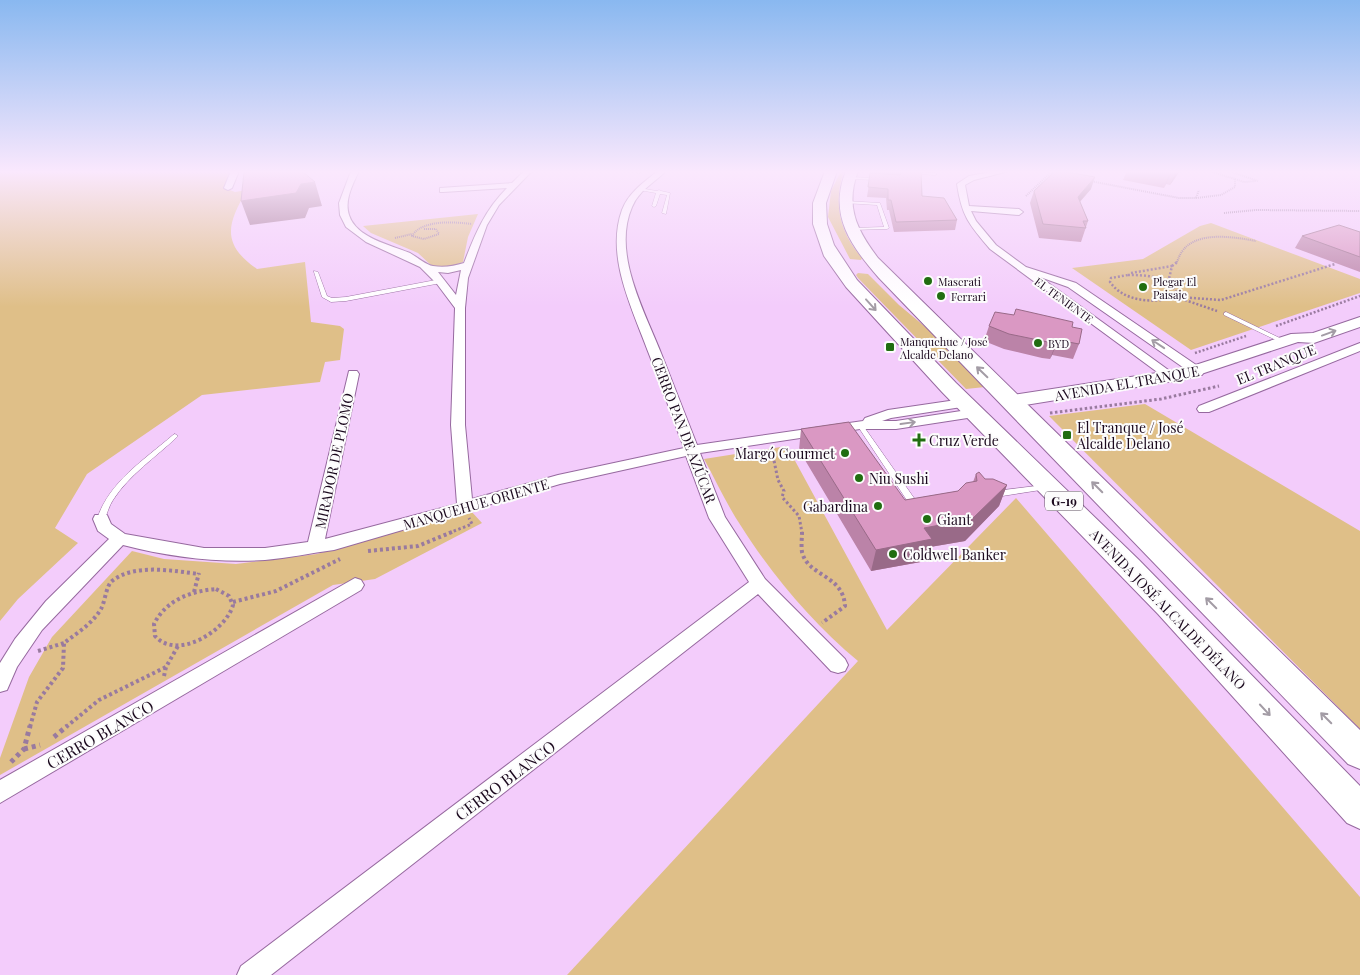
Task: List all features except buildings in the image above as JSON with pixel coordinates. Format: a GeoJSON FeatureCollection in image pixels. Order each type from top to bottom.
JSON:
{"type":"FeatureCollection","features":[{"type":"Feature","properties":{"kind":"main road","name":"AVENIDA JOSÉ ALCALDE DÉLANO"},"geometry":{"type":"LineString","coordinates":[[819,216],[823,237],[838,265],[969,408],[1090,526],[1360,811]]}},
{"type":"Feature","properties":{"kind":"main road","name":"G-19"},"geometry":{"type":"LineString","coordinates":[[849,216],[852,229],[871,258],[922,313],[1012,401],[1360,753]]}},
{"type":"Feature","properties":{"kind":"main road"},"geometry":{"type":"LineString","coordinates":[[838,265],[871,258]]}},
{"type":"Feature","properties":{"kind":"main road"},"geometry":{"type":"LineString","coordinates":[[838,265],[872,273],[910,310],[922,313]]}},
{"type":"Feature","properties":{"kind":"main road","name":"AVENIDA EL TRANQUE"},"geometry":{"type":"LineString","coordinates":[[1290,340],[1298,331],[1360,309]]}},
{"type":"Feature","properties":{"kind":"main road","name":"AVENIDA EL TRANQUE"},"geometry":{"type":"LineString","coordinates":[[1012,401],[1198,372],[1290,340],[1314,338],[1360,322]]}},
{"type":"Feature","properties":{"kind":"main road"},"geometry":{"type":"LineString","coordinates":[[1012,401],[1001,406],[998,420],[1048,472],[1090,526]]}},
{"type":"Feature","properties":{"kind":"street"},"geometry":{"type":"LineString","coordinates":[[346,216],[347,224],[356,233],[406,254],[427,269],[441,281],[460,308]]}},
{"type":"Feature","properties":{"kind":"street"},"geometry":{"type":"LineString","coordinates":[[464,507],[458,425],[460,308],[467,265],[483,225],[489,216]]}},
{"type":"Feature","properties":{"kind":"street","name":"CERRO PAN DE AZÚCAR"},"geometry":{"type":"LineString","coordinates":[[626,216],[623,261],[632,292],[717,518],[759,584],[838,665]]}},
{"type":"Feature","properties":{"kind":"street","name":"EL TENIENTE"},"geometry":{"type":"LineString","coordinates":[[970,216],[984,238],[1018,266],[1172,377]]}},
{"type":"Feature","properties":{"kind":"street"},"geometry":{"type":"LineString","coordinates":[[427,269],[448,270],[467,265]]}},
{"type":"Feature","properties":{"kind":"street","name":"EL TENIENTE"},"geometry":{"type":"LineString","coordinates":[[1018,266],[1072,285],[1198,372]]}},
{"type":"Feature","properties":{"kind":"street"},"geometry":{"type":"LineString","coordinates":[[1111,334],[1136,330]]}},
{"type":"Feature","properties":{"kind":"street","name":"EL TRANQUE"},"geometry":{"type":"LineString","coordinates":[[1204,409],[1360,347]]}},
{"type":"Feature","properties":{"kind":"street","name":"MIRADOR DE PLOMO"},"geometry":{"type":"LineString","coordinates":[[315,547],[352,374]]}},
{"type":"Feature","properties":{"kind":"street","name":"MANQUEHUE ORIENTE"},"geometry":{"type":"LineString","coordinates":[[101,519],[104,527],[120,538],[142,544],[204,554],[242,556],[315,547],[558,480],[693,450],[767,437],[860,425],[896,424],[969,408]]}},
{"type":"Feature","properties":{"kind":"street"},"geometry":{"type":"LineString","coordinates":[[0,684],[11,660],[33,629],[120,538]]}},
{"type":"Feature","properties":{"kind":"street","name":"CERRO BLANCO"},"geometry":{"type":"LineString","coordinates":[[250,975],[759,584]]}},
{"type":"Feature","properties":{"kind":"street","name":"CERRO BLANCO"},"geometry":{"type":"LineString","coordinates":[[0,792],[355,585]]}},
{"type":"Feature","properties":{"kind":"lane"},"geometry":{"type":"LineString","coordinates":[[852,229],[888,228],[884,216]]}},
{"type":"Feature","properties":{"kind":"lane"},"geometry":{"type":"LineString","coordinates":[[316,272],[325,297],[331,300],[346,299],[441,281]]}},
{"type":"Feature","properties":{"kind":"lane"},"geometry":{"type":"LineString","coordinates":[[1226,314],[1290,340]]}},
{"type":"Feature","properties":{"kind":"lane"},"geometry":{"type":"LineString","coordinates":[[860,425],[911,500],[918,505],[925,505]]}},
{"type":"Feature","properties":{"kind":"lane"},"geometry":{"type":"LineString","coordinates":[[101,519],[102,511],[113,493],[176,436]]}},
{"type":"Feature","properties":{"kind":"lane"},"geometry":{"type":"LineString","coordinates":[[988,495],[1049,486]]}},
{"type":"Feature","properties":{"kind":"path"},"geometry":{"type":"LineString","coordinates":[[424,229],[436,229],[439,234],[428,238],[412,236],[413,232],[424,229],[436,222],[450,220],[464,224],[483,225]]}},
{"type":"Feature","properties":{"kind":"path"},"geometry":{"type":"LineString","coordinates":[[1256,240],[1224,235],[1205,239],[1188,248],[1178,258],[1177,263],[1172,266],[1140,270],[1112,278],[1110,282],[1115,289],[1123,294],[1142,300],[1158,302],[1178,297],[1210,300],[1229,299],[1335,264]]}},
{"type":"Feature","properties":{"kind":"path"},"geometry":{"type":"LineString","coordinates":[[1168,283],[1172,266]]}},
{"type":"Feature","properties":{"kind":"path"},"geometry":{"type":"LineString","coordinates":[[1131,273],[1152,276],[1168,283],[1177,291],[1178,297]]}},
{"type":"Feature","properties":{"kind":"path"},"geometry":{"type":"LineString","coordinates":[[1178,297],[1226,314],[1225,303],[1229,299]]}},
{"type":"Feature","properties":{"kind":"path"},"geometry":{"type":"LineString","coordinates":[[767,437],[776,460],[774,473],[784,491],[782,497],[785,502],[796,508],[802,522],[800,549],[805,559],[813,568],[835,582],[845,600],[845,606],[808,634]]}},
{"type":"Feature","properties":{"kind":"path"},"geometry":{"type":"LineString","coordinates":[[364,552],[418,546],[446,536],[472,524],[464,507]]}},
{"type":"Feature","properties":{"kind":"path"},"geometry":{"type":"LineString","coordinates":[[194,592],[204,554]]}},
{"type":"Feature","properties":{"kind":"path"},"geometry":{"type":"LineString","coordinates":[[233,602],[258,598],[280,590],[346,556]]}},
{"type":"Feature","properties":{"kind":"path"},"geometry":{"type":"LineString","coordinates":[[6,767],[24,749],[37,702],[63,668],[64,643],[102,611],[110,582],[121,573],[173,571],[199,574]]}},
{"type":"Feature","properties":{"kind":"path"},"geometry":{"type":"LineString","coordinates":[[216,589],[229,595],[233,602],[232,609],[225,622],[204,638],[178,646],[166,645],[156,640],[153,632],[154,624],[159,614],[168,605],[194,592],[216,589]]}},
{"type":"Feature","properties":{"kind":"path"},"geometry":{"type":"LineString","coordinates":[[24,749],[46,744],[99,700],[166,667]]}},
{"type":"Feature","properties":{"kind":"shaded area"},"geometry":{"type":"Polygon","coordinates":[[[0,216],[234,216],[231,233],[233,242],[237,251],[245,260],[257,269],[305,262],[311,322],[340,326],[344,329],[340,360],[325,362],[320,382],[202,395],[87,474],[55,528],[78,543],[18,599],[0,621],[0,216]]]}},
{"type":"Feature","properties":{"kind":"shaded area"},"geometry":{"type":"Polygon","coordinates":[[[454,216],[477,216],[468,237],[463,262],[450,267],[434,268],[418,253],[371,233],[363,226],[454,216]]]}},
{"type":"Feature","properties":{"kind":"shaded area"},"geometry":{"type":"Polygon","coordinates":[[[840,216],[848,238],[862,258],[861,260],[850,259],[828,217],[840,216]]]}},
{"type":"Feature","properties":{"kind":"shaded area"},"geometry":{"type":"Polygon","coordinates":[[[1211,223],[1360,279],[1360,293],[1191,350],[1072,268],[1143,259],[1200,226],[1211,223]]]}},
{"type":"Feature","properties":{"kind":"shaded area"},"geometry":{"type":"Polygon","coordinates":[[[858,273],[868,274],[899,305],[929,330],[985,387],[966,389],[858,278],[856,275],[858,273]]]}},
{"type":"Feature","properties":{"kind":"shaded area"},"geometry":{"type":"Polygon","coordinates":[[[1145,404],[1360,531],[1360,729],[1049,416],[1145,404]]]}},
{"type":"Feature","properties":{"kind":"shaded area"},"geometry":{"type":"Polygon","coordinates":[[[787,446],[887,630],[1016,498],[1360,897],[1360,975],[567,975],[858,661],[809,615],[766,563],[736,518],[704,459],[787,446]]]}},
{"type":"Feature","properties":{"kind":"shaded area"},"geometry":{"type":"Polygon","coordinates":[[[471,511],[482,523],[375,579],[333,585],[0,775],[0,758],[29,677],[52,637],[132,551],[164,559],[236,564],[317,554],[471,511]]]}},
{"type":"Feature","properties":{"kind":"place","name":"Maserati"},"geometry":{"type":"Point","coordinates":[928,281]}},
{"type":"Feature","properties":{"kind":"place","name":"Plegar El Paisaje"},"geometry":{"type":"Point","coordinates":[1143,287]}},
{"type":"Feature","properties":{"kind":"place","name":"Ferrari"},"geometry":{"type":"Point","coordinates":[941,296]}},
{"type":"Feature","properties":{"kind":"place","name":"BYD"},"geometry":{"type":"Point","coordinates":[1038,343]}},
{"type":"Feature","properties":{"kind":"place","name":"Manquehue / José Alcalde Delano"},"geometry":{"type":"Point","coordinates":[890,347]}},
{"type":"Feature","properties":{"kind":"place","name":"El Tranque / José Alcalde Delano"},"geometry":{"type":"Point","coordinates":[1067,435]}},
{"type":"Feature","properties":{"kind":"place","name":"Cruz Verde"},"geometry":{"type":"Point","coordinates":[919,440]}},
{"type":"Feature","properties":{"kind":"place","name":"Margó Gourmet"},"geometry":{"type":"Point","coordinates":[845,453]}},
{"type":"Feature","properties":{"kind":"place","name":"Niu Sushi"},"geometry":{"type":"Point","coordinates":[859,478]}},
{"type":"Feature","properties":{"kind":"place","name":"Gabardina"},"geometry":{"type":"Point","coordinates":[878,506]}},
{"type":"Feature","properties":{"kind":"place","name":"Giant"},"geometry":{"type":"Point","coordinates":[927,519]}},
{"type":"Feature","properties":{"kind":"place","name":"Coldwell Banker"},"geometry":{"type":"Point","coordinates":[893,554]}}]}
